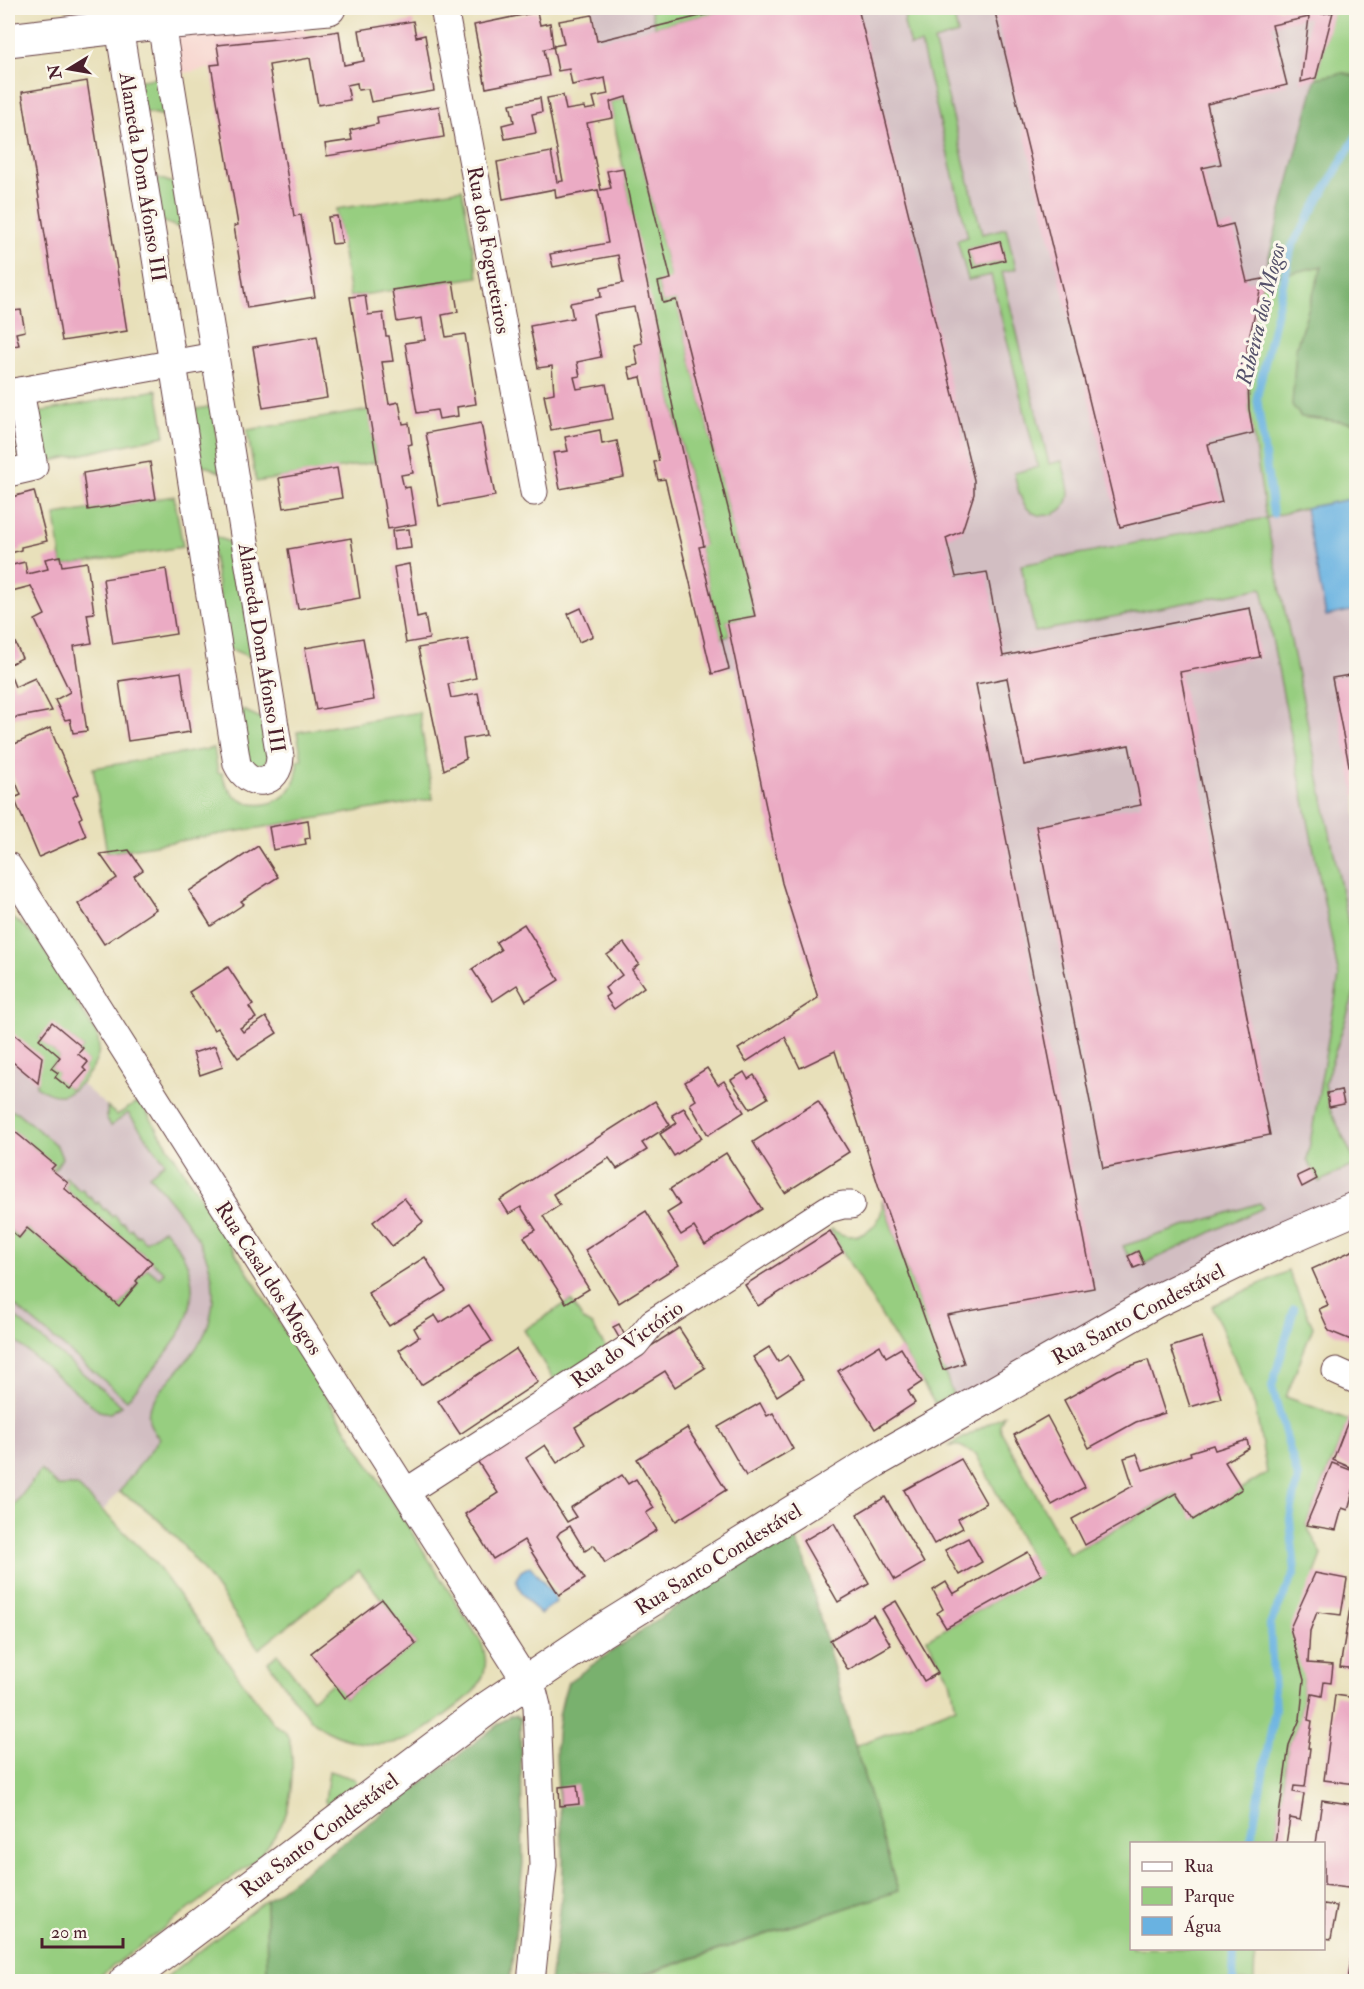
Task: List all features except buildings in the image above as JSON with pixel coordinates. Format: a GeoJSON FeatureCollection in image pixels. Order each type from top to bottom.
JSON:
{"type":"FeatureCollection","features":[{"type":"Feature","properties":{"kind":"street"},"geometry":{"type":"LineString","coordinates":[[8,40],[119,27],[329,8]]}},
{"type":"Feature","properties":{"kind":"street","name":"Rua dos Fogueteiros"},"geometry":{"type":"LineString","coordinates":[[444,8],[534,492]]}},
{"type":"Feature","properties":{"kind":"street","name":"Alameda Dom Afonso III"},"geometry":{"type":"LineString","coordinates":[[119,27],[237,764],[249,780],[262,781],[276,773],[280,765],[280,757],[161,23]]}},
{"type":"Feature","properties":{"kind":"street"},"geometry":{"type":"LineString","coordinates":[[8,473],[34,466],[14,392],[215,356]]}},
{"type":"Feature","properties":{"kind":"street","name":"Rua Casal dos Mogos"},"geometry":{"type":"LineString","coordinates":[[11,879],[534,1694],[537,1706],[543,1865],[531,1982]]}},
{"type":"Feature","properties":{"kind":"street","name":"Rua do Victório"},"geometry":{"type":"LineString","coordinates":[[406,1492],[635,1344],[652,1323],[808,1222],[834,1207],[851,1205]]}},
{"type":"Feature","properties":{"kind":"street","name":"Rua Santo Condestável"},"geometry":{"type":"LineString","coordinates":[[125,1982],[480,1713],[671,1588],[875,1461],[1154,1302],[1281,1240],[1356,1208]]}},
{"type":"Feature","properties":{"kind":"shaded area"},"geometry":{"type":"Polygon","coordinates":[[[591,8],[1325,8],[1325,13],[1333,12],[1247,347],[1249,409],[1266,517],[1356,498],[1356,1203],[958,1411],[883,1200],[782,883],[736,669],[729,669],[721,638],[727,621],[755,616],[676,300],[663,303],[658,282],[671,279],[626,98],[610,102],[591,8]]]}},
{"type":"Feature","properties":{"kind":"shaded area"},"geometry":{"type":"Polygon","coordinates":[[[303,12],[310,58],[269,65],[267,56],[212,65],[212,68],[172,75],[166,27],[303,12]]]}},
{"type":"Feature","properties":{"kind":"shaded area"},"geometry":{"type":"Polygon","coordinates":[[[8,915],[26,928],[40,943],[91,1054],[78,1081],[117,1115],[136,1103],[142,1105],[265,1298],[148,1455],[8,1628],[8,915]]]}},
{"type":"Feature","properties":{"kind":"green space"},"geometry":{"type":"Polygon","coordinates":[[[650,8],[733,8],[655,27],[650,8]]]}},
{"type":"Feature","properties":{"kind":"green space"},"geometry":{"type":"Polygon","coordinates":[[[906,8],[951,8],[953,11],[958,34],[934,41],[982,234],[1006,228],[1016,269],[1002,272],[1049,464],[1062,461],[1068,486],[1069,494],[1064,507],[1052,514],[1032,513],[1024,504],[1019,491],[1014,473],[1038,467],[991,275],[968,280],[957,240],[968,237],[921,44],[910,46],[904,23],[906,8]],[[1000,241],[968,249],[973,268],[1004,260],[1000,241]]]}},
{"type":"Feature","properties":{"kind":"green space"},"geometry":{"type":"Polygon","coordinates":[[[1325,8],[1356,8],[1356,77],[1344,73],[1316,78],[1332,13],[1324,14],[1325,8]]]}},
{"type":"Feature","properties":{"kind":"green space"},"geometry":{"type":"Polygon","coordinates":[[[1344,73],[1356,77],[1356,423],[1301,417],[1292,405],[1296,348],[1322,266],[1263,279],[1316,78],[1344,73]]]}},
{"type":"Feature","properties":{"kind":"green space"},"geometry":{"type":"Polygon","coordinates":[[[160,77],[166,116],[141,111],[136,81],[160,77]]]}},
{"type":"Feature","properties":{"kind":"green space"},"geometry":{"type":"Polygon","coordinates":[[[626,97],[671,279],[658,282],[663,303],[676,300],[755,616],[727,621],[730,636],[721,638],[699,547],[704,545],[645,279],[610,102],[626,97]]]}},
{"type":"Feature","properties":{"kind":"green space"},"geometry":{"type":"Polygon","coordinates":[[[156,177],[178,185],[182,229],[159,220],[156,177]]]}},
{"type":"Feature","properties":{"kind":"green space"},"geometry":{"type":"Polygon","coordinates":[[[462,189],[478,277],[350,297],[336,209],[462,189]]]}},
{"type":"Feature","properties":{"kind":"green space"},"geometry":{"type":"Polygon","coordinates":[[[1322,266],[1296,348],[1302,417],[1356,423],[1356,498],[1266,518],[1249,409],[1247,347],[1263,279],[1322,266]]]}},
{"type":"Feature","properties":{"kind":"green space"},"geometry":{"type":"Polygon","coordinates":[[[157,390],[165,436],[47,462],[38,412],[157,390]]]}},
{"type":"Feature","properties":{"kind":"green space"},"geometry":{"type":"Polygon","coordinates":[[[214,406],[220,472],[198,463],[190,410],[214,406]]]}},
{"type":"Feature","properties":{"kind":"green space"},"geometry":{"type":"Polygon","coordinates":[[[8,409],[17,455],[8,459],[8,409]]]}},
{"type":"Feature","properties":{"kind":"green space"},"geometry":{"type":"Polygon","coordinates":[[[369,410],[377,462],[256,482],[247,430],[369,410]]]}},
{"type":"Feature","properties":{"kind":"green space"},"geometry":{"type":"Polygon","coordinates":[[[174,496],[183,547],[62,566],[55,515],[174,496]]]}},
{"type":"Feature","properties":{"kind":"green space"},"geometry":{"type":"Polygon","coordinates":[[[1266,518],[1355,956],[1356,988],[1325,1083],[1329,1107],[1356,1164],[1319,1182],[1307,1160],[1339,977],[1262,588],[1035,632],[1021,565],[1266,518]]]}},
{"type":"Feature","properties":{"kind":"green space"},"geometry":{"type":"Polygon","coordinates":[[[210,534],[236,545],[255,659],[228,648],[210,534]]]}},
{"type":"Feature","properties":{"kind":"green space"},"geometry":{"type":"Polygon","coordinates":[[[243,710],[265,720],[270,752],[266,763],[261,765],[248,761],[239,711],[243,710]]]}},
{"type":"Feature","properties":{"kind":"green space"},"geometry":{"type":"Polygon","coordinates":[[[419,712],[433,799],[107,853],[93,768],[214,748],[218,773],[222,773],[228,789],[239,799],[252,804],[266,804],[279,799],[289,790],[296,777],[297,760],[302,759],[297,732],[419,712]]]}},
{"type":"Feature","properties":{"kind":"green space"},"geometry":{"type":"Polygon","coordinates":[[[8,915],[26,928],[40,943],[97,1035],[97,1058],[85,1078],[74,1089],[62,1095],[50,1094],[36,1086],[41,1058],[14,1035],[8,1034],[8,915]],[[52,1023],[39,1039],[60,1057],[51,1067],[58,1073],[56,1077],[70,1089],[85,1071],[83,1068],[87,1062],[78,1054],[83,1048],[52,1023]]]}},
{"type":"Feature","properties":{"kind":"green space"},"geometry":{"type":"Polygon","coordinates":[[[136,1103],[142,1105],[481,1642],[485,1655],[485,1667],[477,1687],[461,1703],[413,1737],[393,1743],[373,1744],[345,1739],[327,1731],[310,1718],[294,1700],[268,1662],[278,1654],[312,1699],[334,1682],[345,1698],[416,1644],[359,1570],[259,1649],[179,1541],[160,1521],[119,1492],[160,1438],[150,1426],[149,1410],[159,1393],[201,1342],[208,1324],[213,1299],[212,1280],[202,1247],[183,1217],[149,1175],[165,1162],[128,1113],[111,1126],[107,1119],[107,1107],[117,1115],[136,1103]]]}},
{"type":"Feature","properties":{"kind":"green space"},"geometry":{"type":"Polygon","coordinates":[[[8,1110],[17,1112],[57,1146],[62,1158],[54,1171],[51,1169],[54,1165],[8,1126],[8,1110]]]}},
{"type":"Feature","properties":{"kind":"green space"},"geometry":{"type":"Polygon","coordinates":[[[66,1177],[80,1191],[82,1189],[88,1197],[90,1196],[96,1204],[98,1202],[112,1217],[115,1215],[129,1230],[131,1228],[145,1242],[164,1229],[183,1255],[191,1279],[192,1299],[187,1318],[178,1336],[167,1353],[127,1400],[8,1300],[8,1228],[19,1238],[27,1228],[119,1306],[138,1284],[136,1281],[147,1268],[159,1278],[164,1272],[64,1188],[68,1183],[64,1180],[66,1177]]]}},
{"type":"Feature","properties":{"kind":"green space"},"geometry":{"type":"Polygon","coordinates":[[[882,1200],[953,1395],[935,1404],[830,1231],[832,1229],[850,1236],[867,1232],[879,1219],[882,1200]]]}},
{"type":"Feature","properties":{"kind":"green space"},"geometry":{"type":"Polygon","coordinates":[[[1260,1203],[1263,1208],[1144,1264],[1138,1251],[1128,1256],[1123,1246],[1260,1203]]]}},
{"type":"Feature","properties":{"kind":"green space"},"geometry":{"type":"Polygon","coordinates":[[[1288,1271],[1313,1327],[1286,1397],[1349,1420],[1306,1525],[1322,1555],[1315,1573],[1300,1719],[1289,1745],[1275,1842],[1130,1842],[1130,1950],[1255,1950],[1254,1981],[623,1982],[898,1891],[855,1746],[956,1707],[950,1680],[927,1639],[1040,1575],[976,1454],[960,1446],[949,1446],[1004,1415],[1000,1424],[1001,1431],[1069,1554],[1176,1493],[1193,1519],[1267,1473],[1255,1407],[1212,1306],[1288,1271]]]}},
{"type":"Feature","properties":{"kind":"green space"},"geometry":{"type":"Polygon","coordinates":[[[571,1300],[583,1320],[592,1325],[607,1350],[555,1383],[524,1330],[571,1300]]]}},
{"type":"Feature","properties":{"kind":"green space"},"geometry":{"type":"Polygon","coordinates":[[[8,1311],[122,1406],[110,1413],[99,1411],[8,1335],[8,1311]]]}},
{"type":"Feature","properties":{"kind":"green space"},"geometry":{"type":"Polygon","coordinates":[[[41,1470],[58,1486],[77,1486],[152,1559],[273,1723],[285,1732],[291,1749],[292,1774],[287,1811],[276,1834],[258,1858],[93,1981],[8,1981],[8,1513],[41,1470]]]}},
{"type":"Feature","properties":{"kind":"green space"},"geometry":{"type":"Polygon","coordinates":[[[791,1532],[803,1555],[855,1746],[898,1891],[623,1981],[550,1982],[563,1870],[556,1747],[561,1705],[568,1682],[677,1606],[791,1532]]]}},
{"type":"Feature","properties":{"kind":"green space"},"geometry":{"type":"Polygon","coordinates":[[[509,1716],[516,1716],[520,1719],[523,1864],[510,1980],[267,1981],[266,1900],[509,1716]]]}},
{"type":"Feature","properties":{"kind":"green space"},"geometry":{"type":"Polygon","coordinates":[[[329,1771],[355,1779],[357,1783],[327,1805],[325,1801],[329,1771]]]}},
{"type":"Feature","properties":{"kind":"green space"},"geometry":{"type":"Polygon","coordinates":[[[266,1900],[267,1981],[160,1982],[165,1978],[266,1900]]]}},
{"type":"Feature","properties":{"kind":"water"},"geometry":{"type":"Polygon","coordinates":[[[1356,498],[1356,610],[1326,616],[1305,508],[1356,498]]]}},
{"type":"Feature","properties":{"kind":"water"},"geometry":{"type":"Polygon","coordinates":[[[530,1566],[553,1594],[556,1602],[540,1614],[529,1602],[516,1579],[521,1571],[530,1566]]]}},
{"type":"Feature","properties":{"kind":"waterway","name":"Ribeira dos Mogos"},"geometry":{"type":"LineString","coordinates":[[1273,514],[1257,397],[1292,246],[1356,137]]}},
{"type":"Feature","properties":{"kind":"waterway","name":"Ribeira dos Mogos"},"geometry":{"type":"LineString","coordinates":[[1250,1842],[1275,1709],[1270,1624],[1295,1572],[1290,1519],[1298,1478],[1272,1387],[1294,1309]]}},
{"type":"Feature","properties":{"kind":"waterway","name":"Ribeira dos Mogos"},"geometry":{"type":"LineString","coordinates":[[1233,1982],[1234,1950]]}}]}
